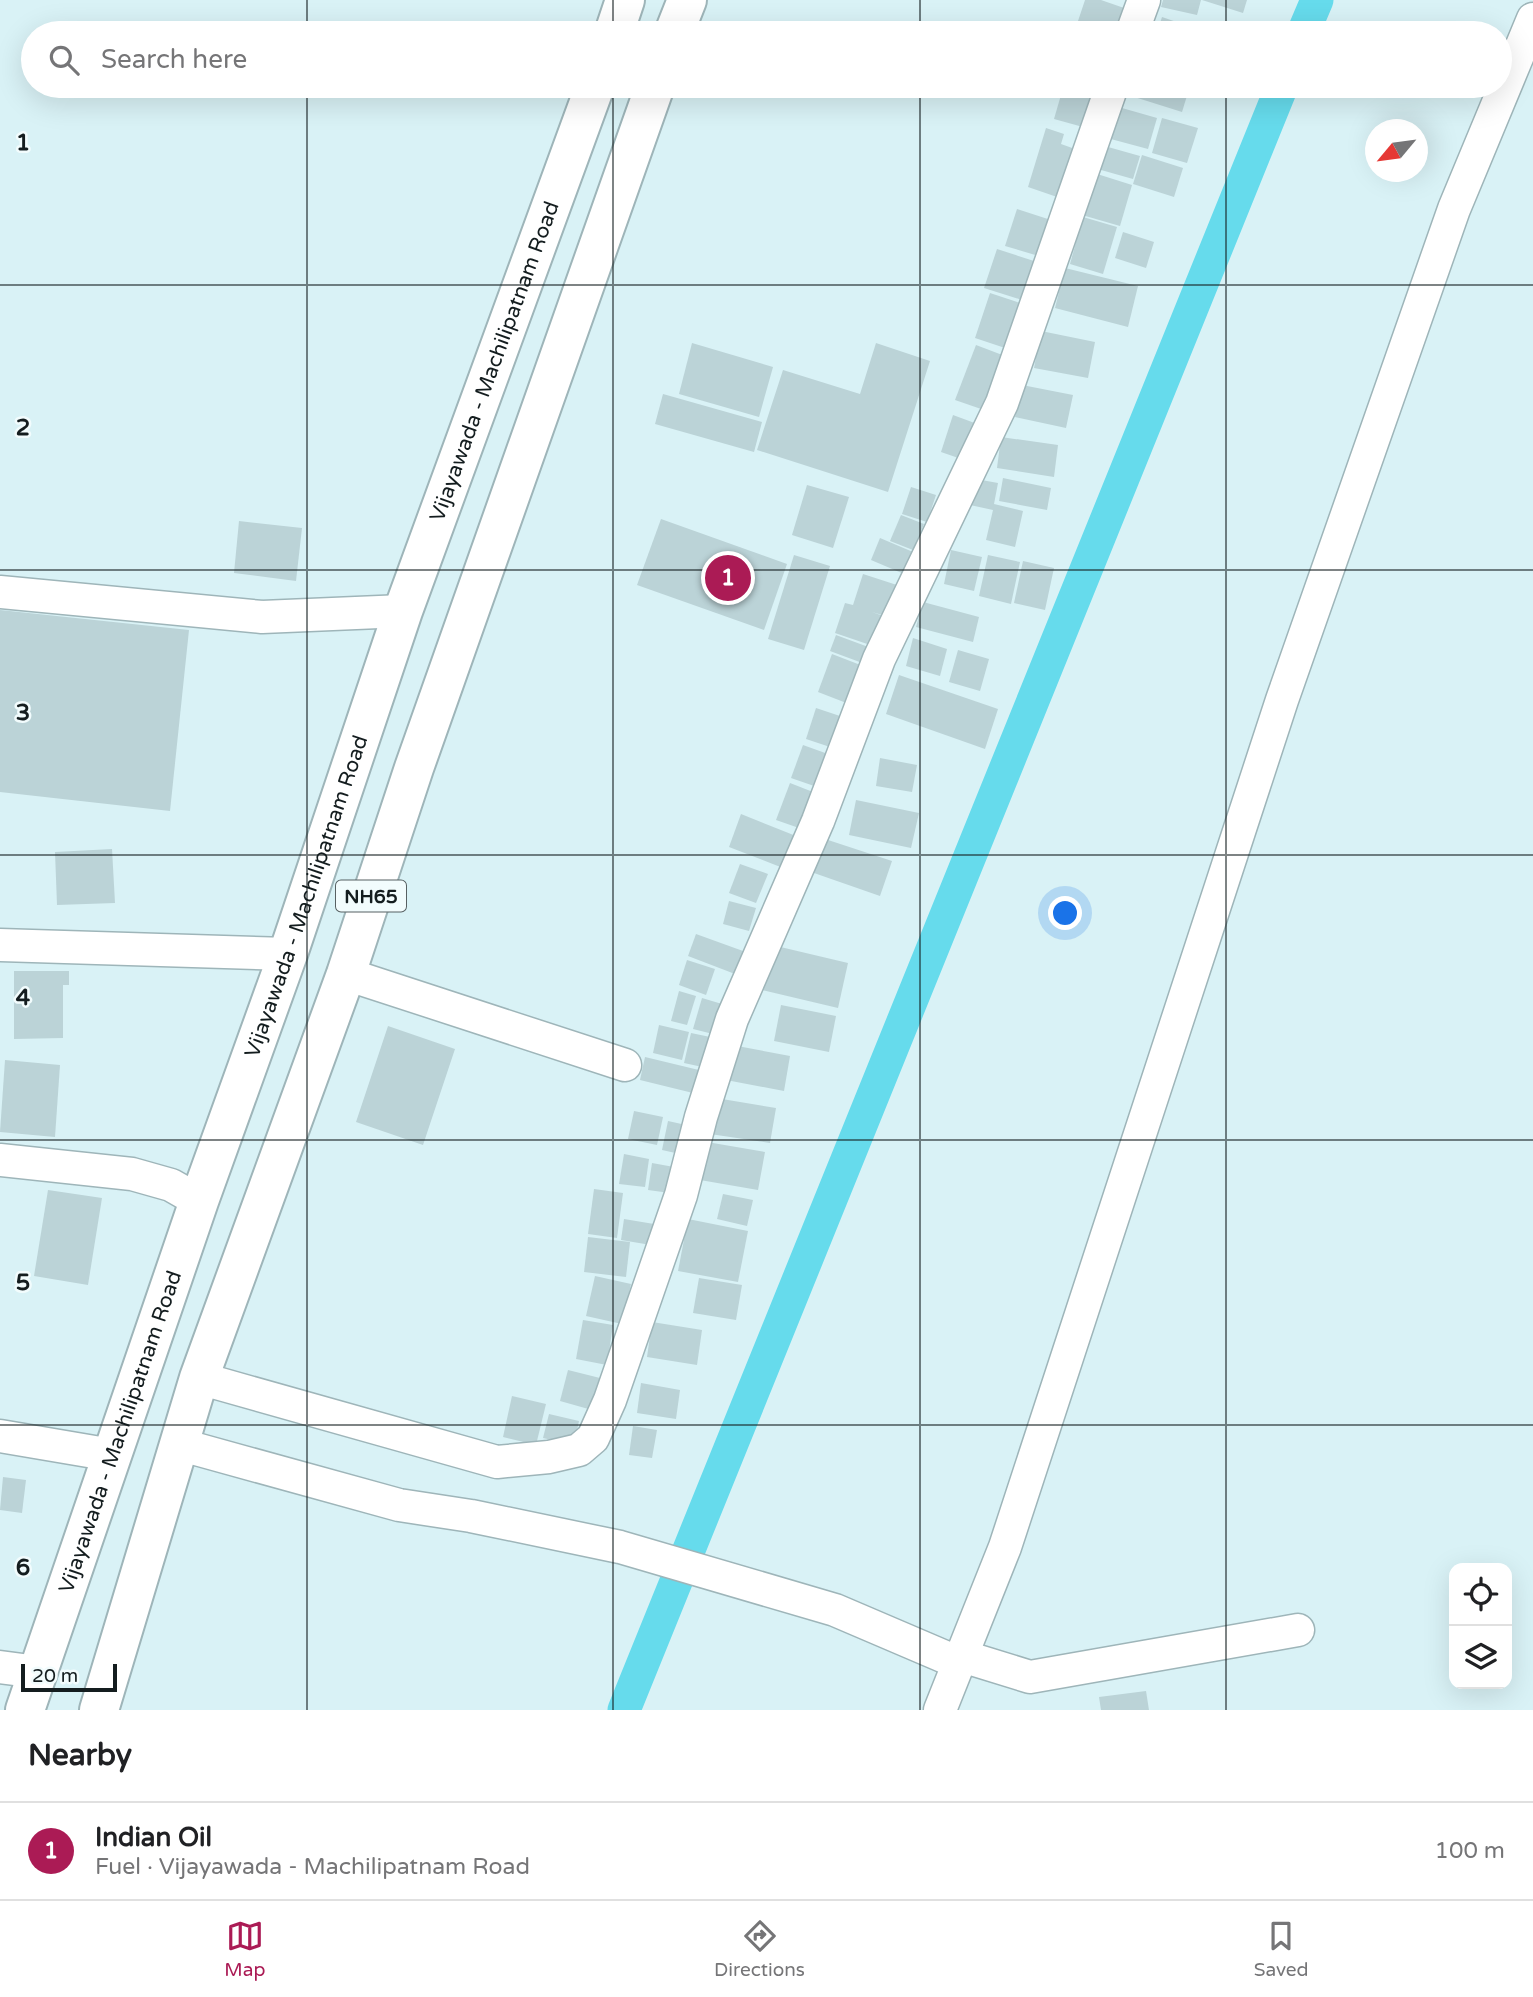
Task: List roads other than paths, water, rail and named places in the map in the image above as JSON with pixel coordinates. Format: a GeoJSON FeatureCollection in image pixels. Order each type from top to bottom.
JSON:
{"type":"FeatureCollection","features":[{"type":"Feature","properties":{"kind":"highway"},"geometry":{"type":"LineString","coordinates":[[618,21],[625,0]]}},
{"type":"Feature","properties":{"kind":"highway"},"geometry":{"type":"LineString","coordinates":[[679,21],[687,0]]}},
{"type":"Feature","properties":{"kind":"highway","name":"Vijayawada - Machilipatnam Road"},"geometry":{"type":"LineString","coordinates":[[25,1710],[199,1201],[288,954],[403,611],[591,98]]}},
{"type":"Feature","properties":{"kind":"highway","name":"NH65"},"geometry":{"type":"LineString","coordinates":[[99,1710],[199,1378],[346,974],[418,755],[651,98]]}},
{"type":"Feature","properties":{"kind":"street"},"geometry":{"type":"LineString","coordinates":[[1136,21],[1144,0]]}},
{"type":"Feature","properties":{"kind":"street"},"geometry":{"type":"LineString","coordinates":[[1512,70],[1533,19]]}},
{"type":"Feature","properties":{"kind":"street"},"geometry":{"type":"LineString","coordinates":[[199,1378],[497,1462],[549,1457],[579,1450],[593,1438],[610,1400],[660,1259],[732,1019],[818,821],[879,659],[1002,403],[1108,98]]}},
{"type":"Feature","properties":{"kind":"street"},"geometry":{"type":"LineString","coordinates":[[940,1710],[1005,1547],[1282,700],[1454,209],[1500,98]]}},
{"type":"Feature","properties":{"kind":"street"},"geometry":{"type":"LineString","coordinates":[[0,592],[262,617],[403,611]]}},
{"type":"Feature","properties":{"kind":"street"},"geometry":{"type":"LineString","coordinates":[[0,945],[288,954]]}},
{"type":"Feature","properties":{"kind":"street"},"geometry":{"type":"LineString","coordinates":[[346,974],[625,1065]]}},
{"type":"Feature","properties":{"kind":"street"},"geometry":{"type":"LineString","coordinates":[[0,1160],[132,1174],[171,1185],[199,1201]]}},
{"type":"Feature","properties":{"kind":"street"},"geometry":{"type":"LineString","coordinates":[[0,1436],[112,1455]]}},
{"type":"Feature","properties":{"kind":"street"},"geometry":{"type":"LineString","coordinates":[[178,1444],[398,1505],[471,1516],[620,1547],[835,1610],[960,1659],[1030,1677],[1298,1630]]}},
{"type":"Feature","properties":{"kind":"street"},"geometry":{"type":"LineString","coordinates":[[0,1667],[38,1672]]}},
{"type":"Feature","properties":{"kind":"waterway"},"geometry":{"type":"LineString","coordinates":[[1308,21],[1317,0]]}},
{"type":"Feature","properties":{"kind":"waterway"},"geometry":{"type":"LineString","coordinates":[[624,1710],[1277,98]]}},
{"type":"Feature","properties":{"kind":"place","name":"Indian Oil"},"geometry":{"type":"Point","coordinates":[728,578]}}]}
